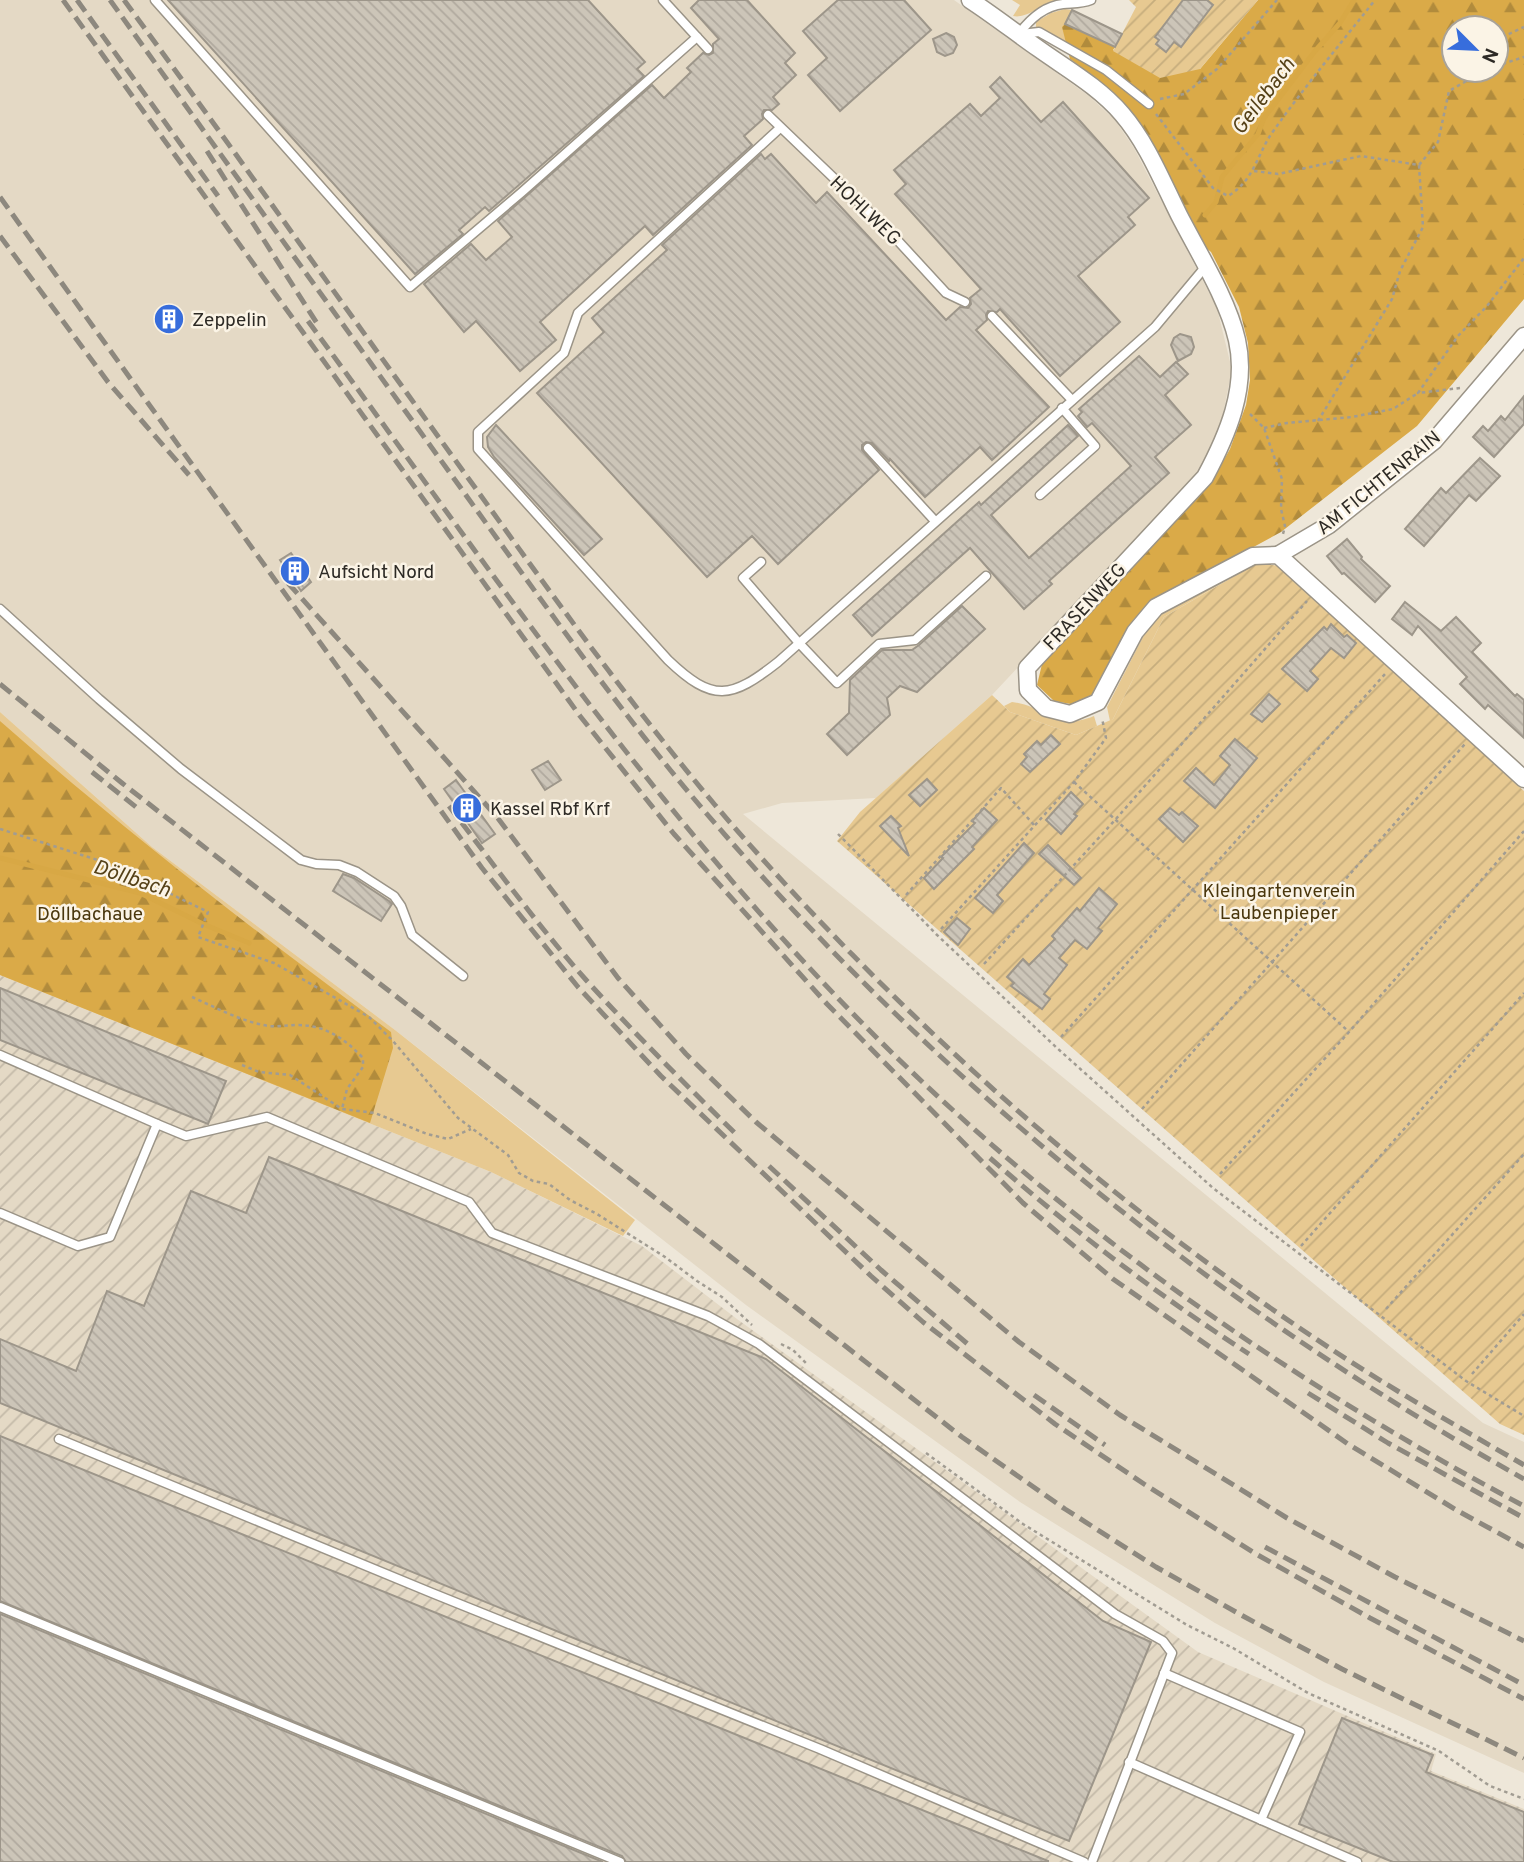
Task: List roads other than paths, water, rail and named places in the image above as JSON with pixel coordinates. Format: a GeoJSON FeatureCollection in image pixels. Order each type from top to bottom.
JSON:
{"type":"FeatureCollection","features":[{"type":"Feature","properties":{"kind":"street","name":"FRASENWEG"},"geometry":{"type":"LineString","coordinates":[[970,0],[1097,90],[1122,114],[1144,146],[1206,267],[1231,319],[1238,342],[1237,398],[1222,446],[1205,477],[1027,668],[1028,690],[1046,708],[1070,713],[1098,702],[1135,632],[1156,607],[1253,556],[1278,555]]}},
{"type":"Feature","properties":{"kind":"street","name":"AM FICHTENRAIN"},"geometry":{"type":"LineString","coordinates":[[1278,555],[1329,525],[1433,441],[1523,340]]}},
{"type":"Feature","properties":{"kind":"street"},"geometry":{"type":"LineString","coordinates":[[1278,555],[1524,779]]}},
{"type":"Feature","properties":{"kind":"lane"},"geometry":{"type":"LineString","coordinates":[[155,0],[410,287],[697,37]]}},
{"type":"Feature","properties":{"kind":"lane"},"geometry":{"type":"LineString","coordinates":[[663,0],[708,49]]}},
{"type":"Feature","properties":{"kind":"lane"},"geometry":{"type":"LineString","coordinates":[[1018,35],[1028,21],[1053,6],[1080,4],[1091,0]]}},
{"type":"Feature","properties":{"kind":"lane"},"geometry":{"type":"LineString","coordinates":[[1018,35],[1039,33],[1106,71],[1149,104]]}},
{"type":"Feature","properties":{"kind":"lane","name":"HOHLWEG"},"geometry":{"type":"LineString","coordinates":[[768,115],[888,230],[946,293],[965,302]]}},
{"type":"Feature","properties":{"kind":"lane"},"geometry":{"type":"LineString","coordinates":[[780,128],[578,313],[564,353],[478,432],[478,449],[668,660],[691,681],[708,689],[731,691],[752,682],[799,643],[1155,327],[1206,267]]}},
{"type":"Feature","properties":{"kind":"lane"},"geometry":{"type":"LineString","coordinates":[[992,316],[1072,400]]}},
{"type":"Feature","properties":{"kind":"lane"},"geometry":{"type":"LineString","coordinates":[[1040,495],[1095,446],[1062,408]]}},
{"type":"Feature","properties":{"kind":"lane"},"geometry":{"type":"LineString","coordinates":[[868,448],[935,522]]}},
{"type":"Feature","properties":{"kind":"lane"},"geometry":{"type":"LineString","coordinates":[[761,562],[743,578],[837,683],[879,644],[915,640],[986,576]]}},
{"type":"Feature","properties":{"kind":"lane"},"geometry":{"type":"LineString","coordinates":[[0,609],[181,769],[301,860],[340,865],[357,872],[394,896],[401,906],[412,935],[463,976]]}},
{"type":"Feature","properties":{"kind":"lane"},"geometry":{"type":"LineString","coordinates":[[0,1055],[186,1136],[267,1116],[469,1202],[492,1233],[708,1316],[759,1344],[1115,1614],[1163,1642],[1172,1653],[1092,1862]]}},
{"type":"Feature","properties":{"kind":"lane"},"geometry":{"type":"LineString","coordinates":[[0,1213],[78,1246],[110,1237],[157,1124]]}},
{"type":"Feature","properties":{"kind":"lane"},"geometry":{"type":"LineString","coordinates":[[59,1439],[432,1594],[820,1749],[1084,1862]]}},
{"type":"Feature","properties":{"kind":"lane"},"geometry":{"type":"LineString","coordinates":[[0,1607],[620,1862]]}},
{"type":"Feature","properties":{"kind":"lane"},"geometry":{"type":"LineString","coordinates":[[1164,1673],[1300,1732],[1261,1820]]}},
{"type":"Feature","properties":{"kind":"lane"},"geometry":{"type":"LineString","coordinates":[[1129,1762],[1357,1862]]}},
{"type":"Feature","properties":{"kind":"waterway","name":"Geilebach"},"geometry":{"type":"LineString","coordinates":[[1205,215],[1216,202],[1222,177],[1258,134],[1264,118],[1340,23],[1354,0]]}},
{"type":"Feature","properties":{"kind":"waterway","name":"Döllbach"},"geometry":{"type":"LineString","coordinates":[[0,858],[140,893],[249,943]]}},
{"type":"Feature","properties":{"kind":"railway"},"geometry":{"type":"LineString","coordinates":[[63,0],[580,716],[674,834],[827,1004],[1023,1203],[1113,1279],[1348,1444],[1458,1511],[1524,1547]]}},
{"type":"Feature","properties":{"kind":"railway"},"geometry":{"type":"LineString","coordinates":[[77,0],[218,196]]}},
{"type":"Feature","properties":{"kind":"railway"},"geometry":{"type":"LineString","coordinates":[[110,0],[606,688],[706,813],[795,912],[888,1007],[985,1097],[1086,1182],[1190,1263],[1298,1340],[1409,1412],[1524,1479]]}},
{"type":"Feature","properties":{"kind":"railway"},"geometry":{"type":"LineString","coordinates":[[124,0],[623,690],[715,805],[850,953],[996,1091],[1150,1220],[1230,1280],[1339,1354],[1524,1465]]}},
{"type":"Feature","properties":{"kind":"railway"},"geometry":{"type":"LineString","coordinates":[[207,151],[320,328]]}},
{"type":"Feature","properties":{"kind":"railway"},"geometry":{"type":"LineString","coordinates":[[0,197],[482,868],[578,987],[661,1076],[923,1322],[1055,1424],[1256,1554],[1524,1699]]}},
{"type":"Feature","properties":{"kind":"railway"},"geometry":{"type":"LineString","coordinates":[[0,236],[108,382],[189,475]]}},
{"type":"Feature","properties":{"kind":"railway"},"geometry":{"type":"LineString","coordinates":[[308,321],[506,593],[642,772],[713,859],[864,1025],[938,1096],[1015,1164],[1094,1229],[1176,1290],[1260,1349],[1346,1404],[1524,1506]]}},
{"type":"Feature","properties":{"kind":"railway"},"geometry":{"type":"LineString","coordinates":[[288,583],[497,817],[618,978],[686,1054],[756,1122],[1019,1342],[1120,1415],[1287,1518],[1395,1577],[1524,1641]]}},
{"type":"Feature","properties":{"kind":"railway"},"geometry":{"type":"LineString","coordinates":[[0,684],[122,783],[962,1437],[1065,1509],[1156,1567],[1342,1669],[1524,1758]]}},
{"type":"Feature","properties":{"kind":"railway"},"geometry":{"type":"LineString","coordinates":[[92,772],[141,811]]}},
{"type":"Feature","properties":{"kind":"railway"},"geometry":{"type":"LineString","coordinates":[[449,806],[587,981],[739,1137]]}},
{"type":"Feature","properties":{"kind":"railway"},"geometry":{"type":"LineString","coordinates":[[990,1158],[1116,1260],[1249,1354]]}},
{"type":"Feature","properties":{"kind":"railway"},"geometry":{"type":"LineString","coordinates":[[769,1166],[881,1270],[970,1346]]}},
{"type":"Feature","properties":{"kind":"railway"},"geometry":{"type":"LineString","coordinates":[[1308,1393],[1388,1443],[1524,1518]]}},
{"type":"Feature","properties":{"kind":"railway"},"geometry":{"type":"LineString","coordinates":[[1034,1395],[1105,1445]]}},
{"type":"Feature","properties":{"kind":"railway"},"geometry":{"type":"LineString","coordinates":[[1265,1547],[1524,1685]]}},
{"type":"Feature","properties":{"kind":"place","name":"Zeppelin"},"geometry":{"type":"Point","coordinates":[169,319]}},
{"type":"Feature","properties":{"kind":"place","name":"Aufsicht Nord"},"geometry":{"type":"Point","coordinates":[295,571]}},
{"type":"Feature","properties":{"kind":"place","name":"Kassel Rbf Krf"},"geometry":{"type":"Point","coordinates":[467,808]}},
{"type":"Feature","properties":{"kind":"park label","name":"Kleingartenverein Laubenpieper"},"geometry":{"type":"Point","coordinates":[1279,901]}},
{"type":"Feature","properties":{"kind":"park label","name":"Döllbachaue"},"geometry":{"type":"Point","coordinates":[90,913]}}]}
